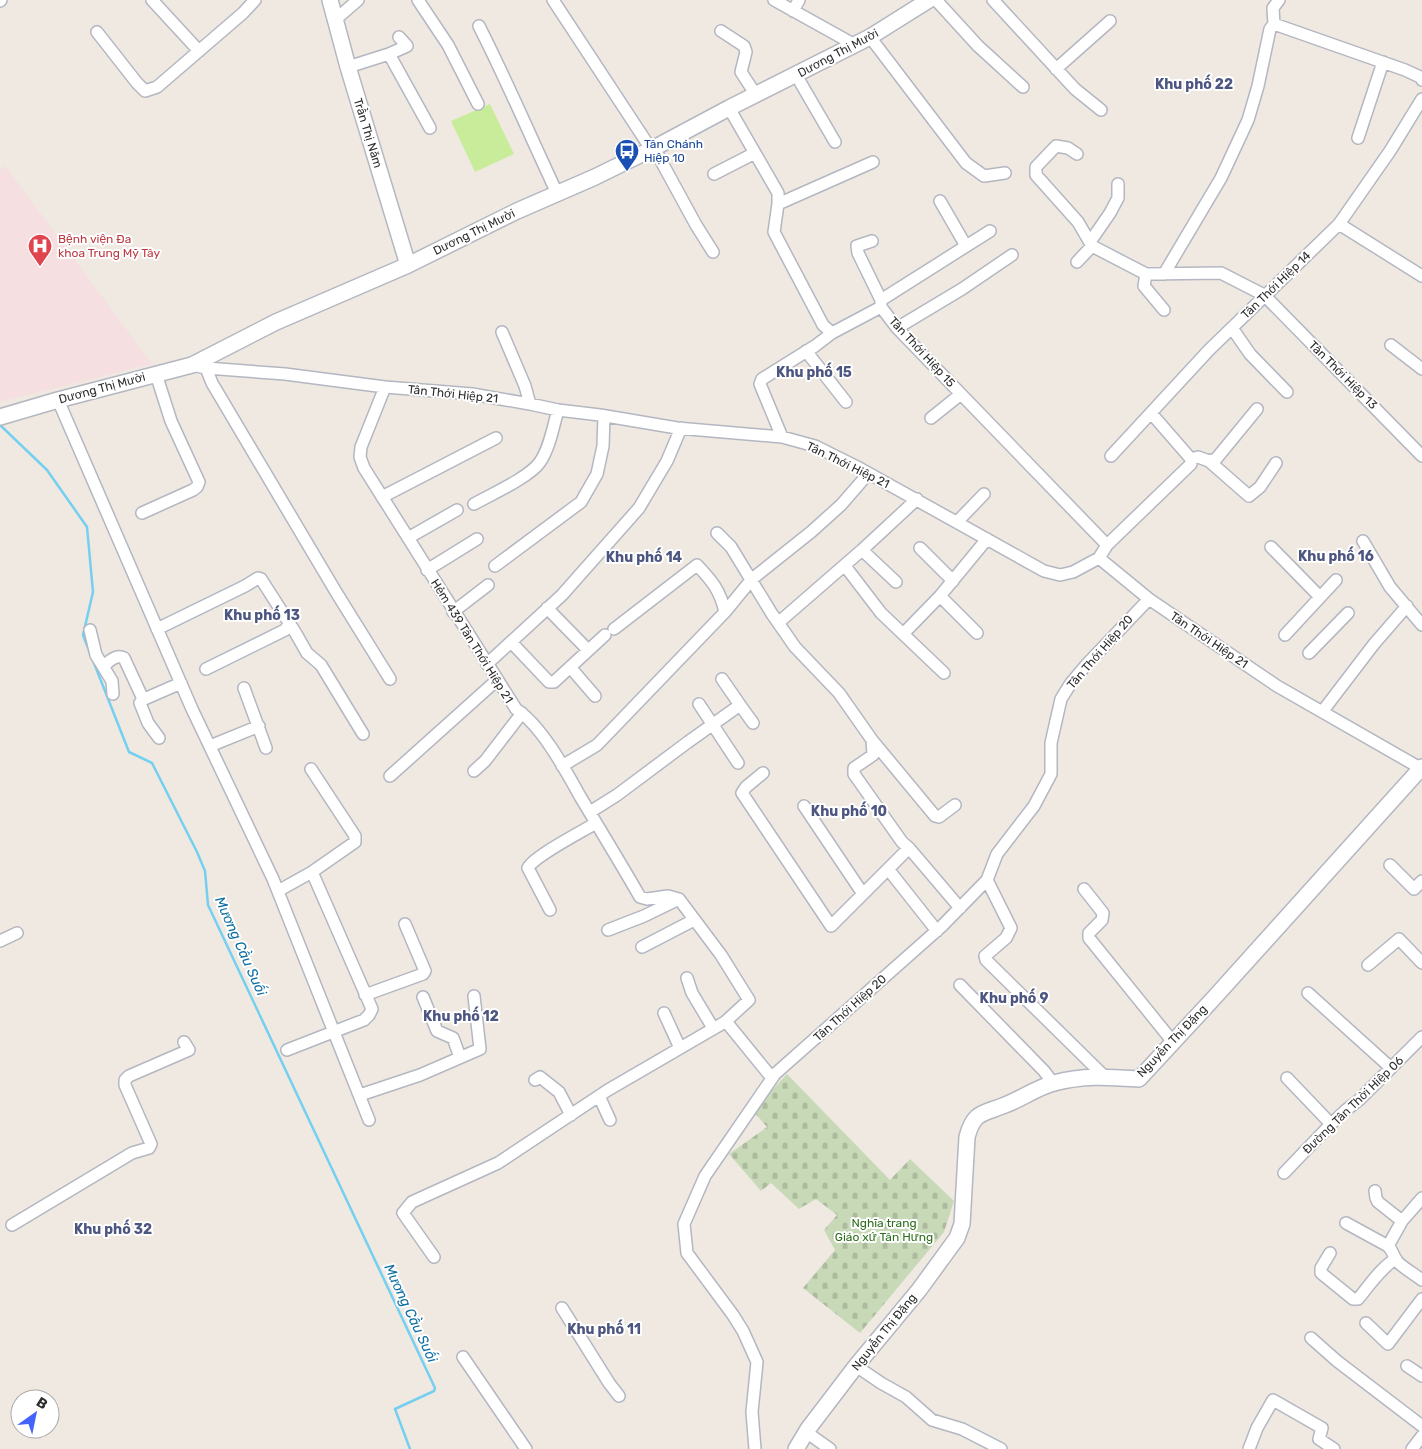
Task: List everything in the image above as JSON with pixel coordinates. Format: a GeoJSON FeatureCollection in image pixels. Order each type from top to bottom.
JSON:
{"type":"FeatureCollection","features":[{"type":"Feature","properties":{"kind":"street"},"geometry":{"type":"LineString","coordinates":[[152,0],[199,51]]}},
{"type":"Feature","properties":{"kind":"street","name":"Trần Thị Năm"},"geometry":{"type":"LineString","coordinates":[[330,0],[348,68],[408,265]]}},
{"type":"Feature","properties":{"kind":"street"},"geometry":{"type":"LineString","coordinates":[[336,19],[358,0]]}},
{"type":"Feature","properties":{"kind":"street"},"geometry":{"type":"LineString","coordinates":[[418,0],[448,45],[478,104]]}},
{"type":"Feature","properties":{"kind":"street"},"geometry":{"type":"LineString","coordinates":[[553,0],[653,149],[713,252]]}},
{"type":"Feature","properties":{"kind":"street"},"geometry":{"type":"LineString","coordinates":[[774,0],[855,45]]}},
{"type":"Feature","properties":{"kind":"street"},"geometry":{"type":"LineString","coordinates":[[793,11],[799,0]]}},
{"type":"Feature","properties":{"kind":"street","name":"Dương Thị Mười"},"geometry":{"type":"LineString","coordinates":[[0,417],[156,374],[199,366],[276,322],[408,265],[517,211],[653,149],[729,108],[870,38],[929,0]]}},
{"type":"Feature","properties":{"kind":"street"},"geometry":{"type":"LineString","coordinates":[[936,0],[978,46],[1023,88]]}},
{"type":"Feature","properties":{"kind":"street"},"geometry":{"type":"LineString","coordinates":[[993,0],[1075,89],[1101,110]]}},
{"type":"Feature","properties":{"kind":"street"},"geometry":{"type":"LineString","coordinates":[[1164,274],[1221,178],[1248,120],[1258,86],[1270,30],[1274,24],[1274,8],[1279,0]]}},
{"type":"Feature","properties":{"kind":"street"},"geometry":{"type":"LineString","coordinates":[[97,32],[137,83],[146,90],[157,87],[199,51],[251,1]]}},
{"type":"Feature","properties":{"kind":"street"},"geometry":{"type":"LineString","coordinates":[[1056,69],[1110,21]]}},
{"type":"Feature","properties":{"kind":"street"},"geometry":{"type":"LineString","coordinates":[[1274,24],[1405,70],[1420,77],[1422,80]]}},
{"type":"Feature","properties":{"kind":"street"},"geometry":{"type":"LineString","coordinates":[[479,26],[497,60],[557,193]]}},
{"type":"Feature","properties":{"kind":"street"},"geometry":{"type":"LineString","coordinates":[[721,31],[744,46],[746,52],[741,72],[756,95]]}},
{"type":"Feature","properties":{"kind":"street"},"geometry":{"type":"LineString","coordinates":[[348,68],[407,46],[399,36]]}},
{"type":"Feature","properties":{"kind":"street"},"geometry":{"type":"LineString","coordinates":[[870,38],[966,163],[984,176],[1005,172]]}},
{"type":"Feature","properties":{"kind":"street"},"geometry":{"type":"LineString","coordinates":[[389,54],[430,128]]}},
{"type":"Feature","properties":{"kind":"street"},"geometry":{"type":"LineString","coordinates":[[1358,138],[1383,62]]}},
{"type":"Feature","properties":{"kind":"street"},"geometry":{"type":"LineString","coordinates":[[796,75],[836,142]]}},
{"type":"Feature","properties":{"kind":"street","name":"Tân Thới Hiệp 14"},"geometry":{"type":"LineString","coordinates":[[1110,456],[1209,350],[1339,224],[1390,151],[1422,98]]}},
{"type":"Feature","properties":{"kind":"street"},"geometry":{"type":"LineString","coordinates":[[729,108],[778,193],[774,232],[823,325],[832,333]]}},
{"type":"Feature","properties":{"kind":"street"},"geometry":{"type":"LineString","coordinates":[[1077,154],[1068,148],[1056,146],[1036,167],[1036,175],[1078,222],[1091,244],[1146,274],[1144,286],[1164,310]]}},
{"type":"Feature","properties":{"kind":"street"},"geometry":{"type":"LineString","coordinates":[[714,174],[755,153]]}},
{"type":"Feature","properties":{"kind":"street"},"geometry":{"type":"LineString","coordinates":[[778,204],[873,162]]}},
{"type":"Feature","properties":{"kind":"street"},"geometry":{"type":"LineString","coordinates":[[1078,262],[1118,198],[1118,184]]}},
{"type":"Feature","properties":{"kind":"street"},"geometry":{"type":"LineString","coordinates":[[940,201],[966,246]]}},
{"type":"Feature","properties":{"kind":"street"},"geometry":{"type":"LineString","coordinates":[[1339,224],[1422,276]]}},
{"type":"Feature","properties":{"kind":"street"},"geometry":{"type":"LineString","coordinates":[[872,241],[856,246],[881,303],[990,232]]}},
{"type":"Feature","properties":{"kind":"street"},"geometry":{"type":"LineString","coordinates":[[897,328],[962,289],[1012,255]]}},
{"type":"Feature","properties":{"kind":"street","name":"Tân Thới Hiệp 13"},"geometry":{"type":"LineString","coordinates":[[1146,274],[1220,273],[1264,295],[1422,456]]}},
{"type":"Feature","properties":{"kind":"street","name":"Tân Thới Hiệp 15"},"geometry":{"type":"LineString","coordinates":[[782,437],[760,384],[762,379],[881,303],[897,328],[1107,545]]}},
{"type":"Feature","properties":{"kind":"street"},"geometry":{"type":"LineString","coordinates":[[1232,328],[1250,354],[1287,392]]}},
{"type":"Feature","properties":{"kind":"street"},"geometry":{"type":"LineString","coordinates":[[502,332],[525,386],[530,404]]}},
{"type":"Feature","properties":{"kind":"street"},"geometry":{"type":"LineString","coordinates":[[1391,345],[1422,369]]}},
{"type":"Feature","properties":{"kind":"street"},"geometry":{"type":"LineString","coordinates":[[806,352],[846,402]]}},
{"type":"Feature","properties":{"kind":"street"},"geometry":{"type":"LineString","coordinates":[[199,366],[217,391],[390,679]]}},
{"type":"Feature","properties":{"kind":"street","name":"Tân Thới Hiệp 21"},"geometry":{"type":"LineString","coordinates":[[199,366],[285,374],[385,387],[472,394],[558,410],[681,428],[782,437],[815,446],[917,499],[1044,571],[1060,575],[1073,572],[1099,558],[1148,599],[1277,686],[1422,768]]}},
{"type":"Feature","properties":{"kind":"street"},"geometry":{"type":"LineString","coordinates":[[142,513],[193,490],[199,482],[171,421],[156,374]]}},
{"type":"Feature","properties":{"kind":"street","name":"Hẻm 439 Tân Thới Hiệp 21"},"geometry":{"type":"LineString","coordinates":[[385,387],[360,447],[360,457],[364,468],[453,612],[516,709],[535,726],[562,766],[640,897],[647,899],[668,896],[679,899]]}},
{"type":"Feature","properties":{"kind":"street"},"geometry":{"type":"LineString","coordinates":[[931,418],[961,394]]}},
{"type":"Feature","properties":{"kind":"street"},"geometry":{"type":"LineString","coordinates":[[58,400],[181,683],[278,891],[369,1120]]}},
{"type":"Feature","properties":{"kind":"street"},"geometry":{"type":"LineString","coordinates":[[1209,461],[1216,459],[1257,408]]}},
{"type":"Feature","properties":{"kind":"street"},"geometry":{"type":"LineString","coordinates":[[474,504],[526,475],[539,463],[549,443],[558,410]]}},
{"type":"Feature","properties":{"kind":"street"},"geometry":{"type":"LineString","coordinates":[[1099,558],[1107,545],[1191,464],[1191,459],[1151,414]]}},
{"type":"Feature","properties":{"kind":"street"},"geometry":{"type":"LineString","coordinates":[[495,566],[581,502],[597,474],[603,446],[604,416]]}},
{"type":"Feature","properties":{"kind":"street"},"geometry":{"type":"LineString","coordinates":[[487,664],[562,595],[639,508],[667,461],[681,428]]}},
{"type":"Feature","properties":{"kind":"street"},"geometry":{"type":"LineString","coordinates":[[382,497],[496,438]]}},
{"type":"Feature","properties":{"kind":"street"},"geometry":{"type":"LineString","coordinates":[[1191,459],[1198,457],[1209,461],[1249,496],[1260,487],[1276,462]]}},
{"type":"Feature","properties":{"kind":"street"},"geometry":{"type":"LineString","coordinates":[[562,766],[597,745],[725,612],[752,579],[811,532],[841,505],[868,474]]}},
{"type":"Feature","properties":{"kind":"street"},"geometry":{"type":"LineString","coordinates":[[957,522],[984,494]]}},
{"type":"Feature","properties":{"kind":"street"},"geometry":{"type":"LineString","coordinates":[[778,623],[845,566],[917,499]]}},
{"type":"Feature","properties":{"kind":"street"},"geometry":{"type":"LineString","coordinates":[[408,538],[457,510]]}},
{"type":"Feature","properties":{"kind":"street"},"geometry":{"type":"LineString","coordinates":[[716,533],[732,547],[778,623],[795,647],[839,693],[872,740],[935,816],[939,817],[955,805]]}},
{"type":"Feature","properties":{"kind":"street"},"geometry":{"type":"LineString","coordinates":[[427,570],[477,539]]}},
{"type":"Feature","properties":{"kind":"street"},"geometry":{"type":"LineString","coordinates":[[902,634],[940,596],[987,539]]}},
{"type":"Feature","properties":{"kind":"street"},"geometry":{"type":"LineString","coordinates":[[1363,541],[1390,587],[1422,625]]}},
{"type":"Feature","properties":{"kind":"street"},"geometry":{"type":"LineString","coordinates":[[1270,547],[1320,596]]}},
{"type":"Feature","properties":{"kind":"street"},"geometry":{"type":"LineString","coordinates":[[920,548],[953,581]]}},
{"type":"Feature","properties":{"kind":"street"},"geometry":{"type":"LineString","coordinates":[[862,550],[896,582]]}},
{"type":"Feature","properties":{"kind":"street"},"geometry":{"type":"LineString","coordinates":[[511,642],[549,682],[554,682],[588,650],[697,564],[713,582],[722,600],[725,612]]}},
{"type":"Feature","properties":{"kind":"street"},"geometry":{"type":"LineString","coordinates":[[845,566],[881,614],[944,673]]}},
{"type":"Feature","properties":{"kind":"street"},"geometry":{"type":"LineString","coordinates":[[158,629],[258,578],[261,579],[307,653],[321,665],[363,734]]}},
{"type":"Feature","properties":{"kind":"street"},"geometry":{"type":"LineString","coordinates":[[1285,635],[1336,580]]}},
{"type":"Feature","properties":{"kind":"street"},"geometry":{"type":"LineString","coordinates":[[453,612],[488,585]]}},
{"type":"Feature","properties":{"kind":"street"},"geometry":{"type":"LineString","coordinates":[[940,596],[977,633]]}},
{"type":"Feature","properties":{"kind":"street","name":"Tân Thới Hiệp 20"},"geometry":{"type":"LineString","coordinates":[[755,1449],[752,1412],[757,1362],[743,1331],[733,1315],[687,1254],[684,1224],[705,1176],[775,1074],[936,931],[987,880],[997,854],[1034,806],[1051,774],[1050,743],[1061,699],[1071,683],[1087,664],[1148,599]]}},
{"type":"Feature","properties":{"kind":"street"},"geometry":{"type":"LineString","coordinates":[[1322,712],[1374,644],[1407,606]]}},
{"type":"Feature","properties":{"kind":"street"},"geometry":{"type":"LineString","coordinates":[[547,608],[588,650]]}},
{"type":"Feature","properties":{"kind":"street"},"geometry":{"type":"LineString","coordinates":[[1309,653],[1348,613]]}},
{"type":"Feature","properties":{"kind":"street"},"geometry":{"type":"LineString","coordinates":[[206,669],[285,630],[290,623]]}},
{"type":"Feature","properties":{"kind":"street"},"geometry":{"type":"LineString","coordinates":[[90,630],[96,655],[112,681],[113,694]]}},
{"type":"Feature","properties":{"kind":"street"},"geometry":{"type":"LineString","coordinates":[[103,666],[116,657],[121,656],[124,658],[143,699]]}},
{"type":"Feature","properties":{"kind":"street"},"geometry":{"type":"LineString","coordinates":[[570,667],[595,696]]}},
{"type":"Feature","properties":{"kind":"street"},"geometry":{"type":"LineString","coordinates":[[722,679],[753,723]]}},
{"type":"Feature","properties":{"kind":"street"},"geometry":{"type":"LineString","coordinates":[[390,776],[497,680]]}},
{"type":"Feature","properties":{"kind":"street"},"geometry":{"type":"LineString","coordinates":[[159,738],[148,723],[140,703],[143,699],[181,683]]}},
{"type":"Feature","properties":{"kind":"street"},"geometry":{"type":"LineString","coordinates":[[244,688],[266,748]]}},
{"type":"Feature","properties":{"kind":"street"},"geometry":{"type":"LineString","coordinates":[[699,704],[738,763]]}},
{"type":"Feature","properties":{"kind":"street"},"geometry":{"type":"LineString","coordinates":[[590,812],[617,795],[740,705]]}},
{"type":"Feature","properties":{"kind":"street"},"geometry":{"type":"LineString","coordinates":[[474,771],[485,761],[522,713]]}},
{"type":"Feature","properties":{"kind":"street"},"geometry":{"type":"LineString","coordinates":[[210,746],[259,726]]}},
{"type":"Feature","properties":{"kind":"street"},"geometry":{"type":"LineString","coordinates":[[872,740],[873,755],[854,768],[854,774],[902,842],[960,908]]}},
{"type":"Feature","properties":{"kind":"street","name":"Nguyễn Thị Đặng"},"geometry":{"type":"LineString","coordinates":[[796,1449],[806,1432],[856,1366],[919,1290],[957,1238],[962,1224],[967,1138],[971,1124],[980,1114],[1053,1083],[1094,1076],[1139,1079],[1422,768]]}},
{"type":"Feature","properties":{"kind":"street"},"geometry":{"type":"LineString","coordinates":[[278,891],[312,872],[355,842],[355,836],[311,770]]}},
{"type":"Feature","properties":{"kind":"street"},"geometry":{"type":"LineString","coordinates":[[763,773],[746,787],[742,793],[831,926],[909,848]]}},
{"type":"Feature","properties":{"kind":"street"},"geometry":{"type":"LineString","coordinates":[[804,806],[863,894]]}},
{"type":"Feature","properties":{"kind":"street"},"geometry":{"type":"LineString","coordinates":[[550,910],[528,868],[530,864],[596,823]]}},
{"type":"Feature","properties":{"kind":"street"},"geometry":{"type":"LineString","coordinates":[[1390,865],[1414,890],[1422,881]]}},
{"type":"Feature","properties":{"kind":"street"},"geometry":{"type":"LineString","coordinates":[[888,869],[936,931]]}},
{"type":"Feature","properties":{"kind":"street"},"geometry":{"type":"LineString","coordinates":[[287,1050],[364,1020],[372,1009],[312,872]]}},
{"type":"Feature","properties":{"kind":"street"},"geometry":{"type":"LineString","coordinates":[[987,880],[1010,928],[1006,938],[985,956],[986,960],[1104,1076]]}},
{"type":"Feature","properties":{"kind":"street"},"geometry":{"type":"LineString","coordinates":[[1084,889],[1103,913],[1102,920],[1089,933],[1089,938],[1173,1042]]}},
{"type":"Feature","properties":{"kind":"street"},"geometry":{"type":"LineString","coordinates":[[434,1257],[403,1213],[412,1202],[498,1163],[599,1096],[725,1022],[748,1000],[721,956],[679,899],[644,916],[608,930]]}},
{"type":"Feature","properties":{"kind":"street"},"geometry":{"type":"LineString","coordinates":[[642,947],[694,920]]}},
{"type":"Feature","properties":{"kind":"street"},"geometry":{"type":"LineString","coordinates":[[365,995],[423,974],[425,971],[406,924]]}},
{"type":"Feature","properties":{"kind":"street"},"geometry":{"type":"LineString","coordinates":[[0,941],[17,933]]}},
{"type":"Feature","properties":{"kind":"street"},"geometry":{"type":"LineString","coordinates":[[1368,965],[1399,939],[1422,963]]}},
{"type":"Feature","properties":{"kind":"street"},"geometry":{"type":"LineString","coordinates":[[687,978],[692,993],[713,1028]]}},
{"type":"Feature","properties":{"kind":"street"},"geometry":{"type":"LineString","coordinates":[[960,985],[1044,1071],[1053,1083]]}},
{"type":"Feature","properties":{"kind":"street"},"geometry":{"type":"LineString","coordinates":[[1308,993],[1391,1068]]}},
{"type":"Feature","properties":{"kind":"street"},"geometry":{"type":"LineString","coordinates":[[360,1094],[420,1075],[480,1049],[474,996]]}},
{"type":"Feature","properties":{"kind":"street"},"geometry":{"type":"LineString","coordinates":[[423,998],[437,1031],[453,1038],[460,1058]]}},
{"type":"Feature","properties":{"kind":"street"},"geometry":{"type":"LineString","coordinates":[[664,1013],[680,1048]]}},
{"type":"Feature","properties":{"kind":"street"},"geometry":{"type":"LineString","coordinates":[[725,1022],[772,1078]]}},
{"type":"Feature","properties":{"kind":"street"},"geometry":{"type":"LineString","coordinates":[[12,1225],[132,1153],[149,1148],[150,1144],[125,1085],[125,1080],[129,1076],[188,1050],[184,1042]]}},
{"type":"Feature","properties":{"kind":"street","name":"Đường Tân Thời Hiệp 06"},"geometry":{"type":"LineString","coordinates":[[1284,1173],[1331,1124],[1420,1043]]}},
{"type":"Feature","properties":{"kind":"street"},"geometry":{"type":"LineString","coordinates":[[535,1080],[540,1077],[559,1092],[571,1115]]}},
{"type":"Feature","properties":{"kind":"street"},"geometry":{"type":"LineString","coordinates":[[1287,1078],[1331,1124]]}},
{"type":"Feature","properties":{"kind":"street"},"geometry":{"type":"LineString","coordinates":[[599,1096],[610,1120]]}},
{"type":"Feature","properties":{"kind":"street"},"geometry":{"type":"LineString","coordinates":[[1375,1191],[1378,1202],[1402,1221]]}},
{"type":"Feature","properties":{"kind":"street"},"geometry":{"type":"LineString","coordinates":[[1388,1246],[1402,1221],[1422,1198]]}},
{"type":"Feature","properties":{"kind":"street"},"geometry":{"type":"LineString","coordinates":[[1346,1223],[1388,1246],[1396,1259],[1422,1280]]}},
{"type":"Feature","properties":{"kind":"street"},"geometry":{"type":"LineString","coordinates":[[1330,1253],[1321,1268],[1321,1273],[1353,1299],[1358,1299],[1382,1270],[1396,1259]]}},
{"type":"Feature","properties":{"kind":"street"},"geometry":{"type":"LineString","coordinates":[[1366,1323],[1388,1344],[1422,1300]]}},
{"type":"Feature","properties":{"kind":"street"},"geometry":{"type":"LineString","coordinates":[[562,1308],[619,1396]]}},
{"type":"Feature","properties":{"kind":"street"},"geometry":{"type":"LineString","coordinates":[[1311,1338],[1337,1361],[1422,1426]]}},
{"type":"Feature","properties":{"kind":"street"},"geometry":{"type":"LineString","coordinates":[[463,1357],[526,1449]]}},
{"type":"Feature","properties":{"kind":"street"},"geometry":{"type":"LineString","coordinates":[[856,1366],[880,1383],[906,1397],[932,1420],[962,1429],[1001,1449]]}},
{"type":"Feature","properties":{"kind":"street"},"geometry":{"type":"LineString","coordinates":[[1407,1366],[1422,1376]]}},
{"type":"Feature","properties":{"kind":"street"},"geometry":{"type":"LineString","coordinates":[[1249,1449],[1257,1428],[1273,1400],[1322,1428],[1319,1439],[1334,1449]]}},
{"type":"Feature","properties":{"kind":"street"},"geometry":{"type":"LineString","coordinates":[[806,1432],[830,1449]]}},
{"type":"Feature","properties":{"kind":"street"},"geometry":{"type":"LineString","coordinates":[[1412,1449],[1422,1436]]}},
{"type":"Feature","properties":{"kind":"shaded area","name":"Bệnh viện Đa khoa Trung Mỹ Tây"},"geometry":{"type":"Polygon","coordinates":[[[5,166],[152,364],[0,402],[0,170],[5,166]]]}},
{"type":"Feature","properties":{"kind":"green space"},"geometry":{"type":"Polygon","coordinates":[[[490,104],[514,154],[475,172],[451,121],[490,104]]]}},
{"type":"Feature","properties":{"kind":"green space","name":"Nghĩa trang Giáo xứ Tân Hưng"},"geometry":{"type":"Polygon","coordinates":[[[787,1074],[890,1180],[910,1159],[954,1201],[944,1232],[860,1333],[803,1288],[835,1250],[824,1230],[837,1215],[816,1199],[799,1209],[771,1183],[761,1191],[729,1154],[767,1127],[753,1111],[787,1074]]]}},
{"type":"Feature","properties":{"kind":"waterway","name":"Mương Cầu Suối"},"geometry":{"type":"LineString","coordinates":[[0,425],[47,470],[87,527],[93,592],[83,635],[90,653]]}},
{"type":"Feature","properties":{"kind":"waterway","name":"Mương Cầu Suối"},"geometry":{"type":"LineString","coordinates":[[92,658],[129,752],[152,763],[197,852],[205,871],[208,905],[435,1388],[434,1391],[395,1409],[410,1449]]}},
{"type":"Feature","properties":{"kind":"place","name":"Tân Chánh Hiệp 10"},"geometry":{"type":"Point","coordinates":[627,172]}},
{"type":"Feature","properties":{"kind":"place","name":"Bệnh viện Đa khoa Trung Mỹ Tây"},"geometry":{"type":"Point","coordinates":[40,267]}},
{"type":"Feature","properties":{"kind":"district","name":"Khu phố 22"},"geometry":{"type":"Point","coordinates":[1194,84]}},
{"type":"Feature","properties":{"kind":"district","name":"Khu phố 15"},"geometry":{"type":"Point","coordinates":[814,372]}},
{"type":"Feature","properties":{"kind":"district","name":"Khu phố 16"},"geometry":{"type":"Point","coordinates":[1336,556]}},
{"type":"Feature","properties":{"kind":"district","name":"Khu phố 14"},"geometry":{"type":"Point","coordinates":[644,557]}},
{"type":"Feature","properties":{"kind":"district","name":"Khu phố 13"},"geometry":{"type":"Point","coordinates":[262,615]}},
{"type":"Feature","properties":{"kind":"district","name":"Khu phố 10"},"geometry":{"type":"Point","coordinates":[849,811]}},
{"type":"Feature","properties":{"kind":"district","name":"Khu phố 9"},"geometry":{"type":"Point","coordinates":[1014,998]}},
{"type":"Feature","properties":{"kind":"district","name":"Khu phố 12"},"geometry":{"type":"Point","coordinates":[461,1016]}},
{"type":"Feature","properties":{"kind":"district","name":"Khu phố 32"},"geometry":{"type":"Point","coordinates":[113,1229]}},
{"type":"Feature","properties":{"kind":"district","name":"Khu phố 11"},"geometry":{"type":"Point","coordinates":[604,1329]}}]}
